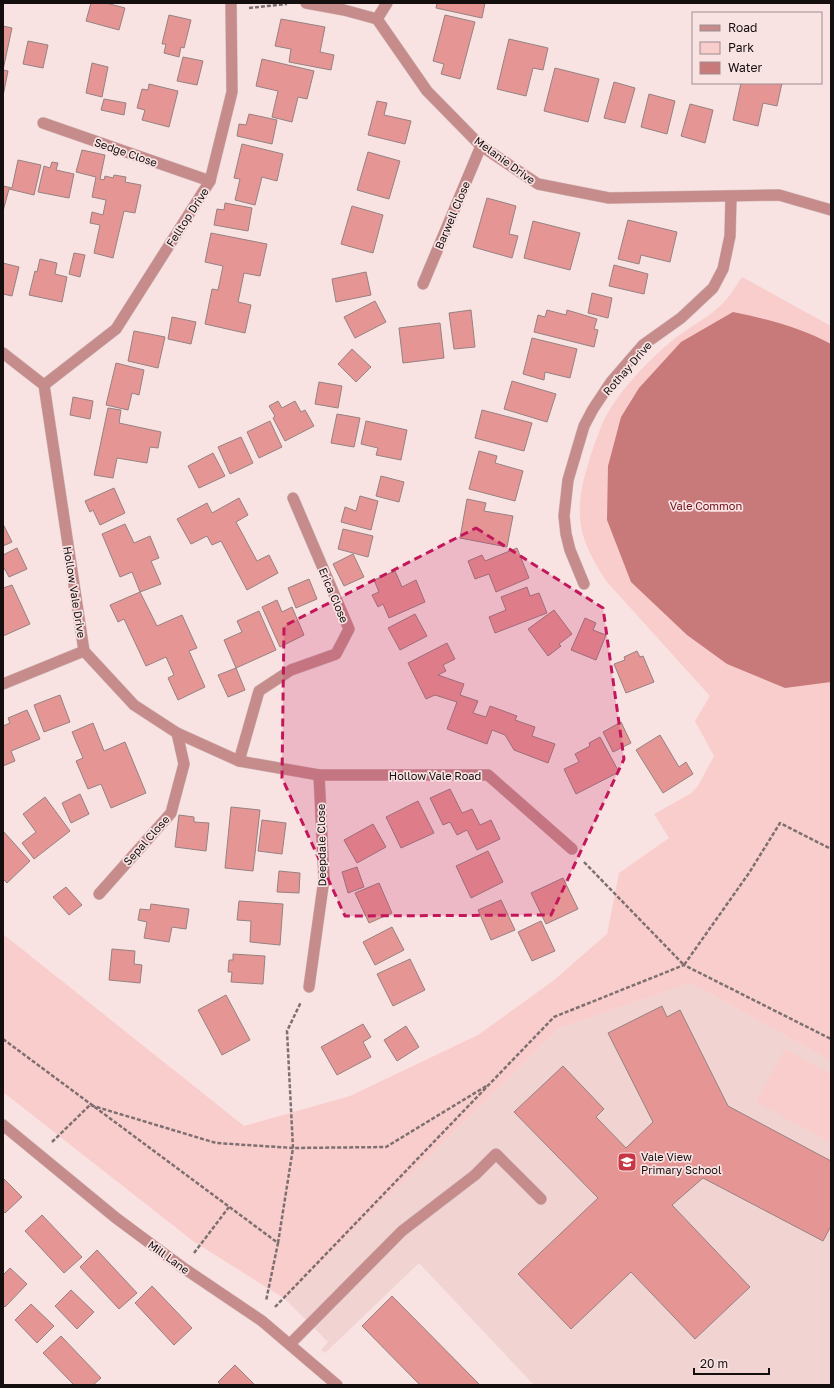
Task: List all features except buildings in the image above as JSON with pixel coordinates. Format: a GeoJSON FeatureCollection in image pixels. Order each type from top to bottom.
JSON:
{"type":"FeatureCollection","features":[{"type":"Feature","properties":{"kind":"street"},"geometry":{"type":"LineString","coordinates":[[306,3],[344,10],[377,19],[387,3]]}},
{"type":"Feature","properties":{"kind":"street","name":"Felltop Drive"},"geometry":{"type":"LineString","coordinates":[[44,385],[116,329],[210,181],[232,92],[231,7]]}},
{"type":"Feature","properties":{"kind":"street","name":"Melanie Drive"},"geometry":{"type":"LineString","coordinates":[[377,19],[427,91],[481,146],[538,184],[609,198],[780,196],[831,210]]}},
{"type":"Feature","properties":{"kind":"street","name":"Sedge Close"},"geometry":{"type":"LineString","coordinates":[[43,123],[210,181]]}},
{"type":"Feature","properties":{"kind":"street","name":"Barwell Close"},"geometry":{"type":"LineString","coordinates":[[423,284],[481,146]]}},
{"type":"Feature","properties":{"kind":"street","name":"Rothay Drive"},"geometry":{"type":"LineString","coordinates":[[584,584],[570,550],[564,516],[568,480],[584,426],[593,409],[611,382],[643,346],[680,318],[713,288],[723,269],[730,236],[732,197]]}},
{"type":"Feature","properties":{"kind":"street"},"geometry":{"type":"LineString","coordinates":[[3,353],[44,385]]}},
{"type":"Feature","properties":{"kind":"street","name":"Hollow Vale Drive"},"geometry":{"type":"LineString","coordinates":[[44,385],[84,651],[134,705],[177,733],[239,761],[319,775]]}},
{"type":"Feature","properties":{"kind":"street","name":"Erica Close"},"geometry":{"type":"LineString","coordinates":[[239,761],[259,691],[291,670],[336,654],[349,629],[293,498]]}},
{"type":"Feature","properties":{"kind":"street"},"geometry":{"type":"LineString","coordinates":[[3,684],[84,651]]}},
{"type":"Feature","properties":{"kind":"street","name":"Sepal Close"},"geometry":{"type":"LineString","coordinates":[[98,894],[171,813],[184,764],[177,733]]}},
{"type":"Feature","properties":{"kind":"street","name":"Hollow Vale Road"},"geometry":{"type":"LineString","coordinates":[[319,775],[488,775],[572,849]]}},
{"type":"Feature","properties":{"kind":"street","name":"Deepdale Close"},"geometry":{"type":"LineString","coordinates":[[309,987],[324,879],[319,775]]}},
{"type":"Feature","properties":{"kind":"street","name":"Mill Lane"},"geometry":{"type":"LineString","coordinates":[[3,1125],[116,1218],[182,1267],[262,1321],[336,1385]]}},
{"type":"Feature","properties":{"kind":"street"},"geometry":{"type":"LineString","coordinates":[[290,1344],[402,1231],[475,1175],[496,1154],[541,1198]]}},
{"type":"Feature","properties":{"kind":"path"},"geometry":{"type":"LineString","coordinates":[[231,7],[292,3]]}},
{"type":"Feature","properties":{"kind":"path"},"geometry":{"type":"LineString","coordinates":[[262,1321],[554,1017],[684,965],[749,873],[780,823],[831,849]]}},
{"type":"Feature","properties":{"kind":"path"},"geometry":{"type":"LineString","coordinates":[[572,849],[684,965],[831,1039]]}},
{"type":"Feature","properties":{"kind":"path"},"geometry":{"type":"LineString","coordinates":[[262,1321],[278,1243],[293,1148],[287,1031],[309,987]]}},
{"type":"Feature","properties":{"kind":"path"},"geometry":{"type":"LineString","coordinates":[[3,1039],[278,1243]]}},
{"type":"Feature","properties":{"kind":"path"},"geometry":{"type":"LineString","coordinates":[[90,1105],[216,1143],[293,1148],[386,1147],[492,1082]]}},
{"type":"Feature","properties":{"kind":"path"},"geometry":{"type":"LineString","coordinates":[[38,1155],[90,1105]]}},
{"type":"Feature","properties":{"kind":"path"},"geometry":{"type":"LineString","coordinates":[[182,1267],[229,1207]]}},
{"type":"Feature","properties":{"kind":"highlighted area"},"geometry":{"type":"Polygon","coordinates":[[[476,528],[603,608],[624,759],[551,915],[345,916],[282,778],[284,626],[476,528]]]}},
{"type":"Feature","properties":{"kind":"shaded area","name":"Vale View Primary School"},"geometry":{"type":"Polygon","coordinates":[[[691,983],[831,1061],[831,1385],[534,1385],[419,1263],[325,1353],[321,1350],[328,1342],[285,1299],[559,1028],[691,983]]]}},
{"type":"Feature","properties":{"kind":"green space","name":"Vale Common"},"geometry":{"type":"Polygon","coordinates":[[[742,277],[831,326],[831,1061],[691,983],[559,1028],[285,1299],[193,1241],[3,1092],[3,934],[244,1126],[350,1096],[478,1035],[553,981],[607,934],[619,873],[669,838],[654,814],[690,794],[698,786],[714,756],[695,721],[710,696],[607,582],[589,551],[582,531],[580,515],[580,499],[583,483],[592,450],[603,422],[626,387],[646,364],[667,345],[712,313],[722,304],[742,277]]]}},
{"type":"Feature","properties":{"kind":"green space"},"geometry":{"type":"Polygon","coordinates":[[[785,1049],[831,1074],[831,1143],[756,1102],[785,1049]]]}},
{"type":"Feature","properties":{"kind":"water"},"geometry":{"type":"Polygon","coordinates":[[[733,312],[783,324],[831,344],[831,682],[785,688],[727,664],[687,635],[631,582],[607,520],[608,466],[621,417],[639,388],[681,342],[733,312]]]}},
{"type":"Feature","properties":{"kind":"place","name":"Vale View Primary School"},"geometry":{"type":"Point","coordinates":[627,1162]}}]}
